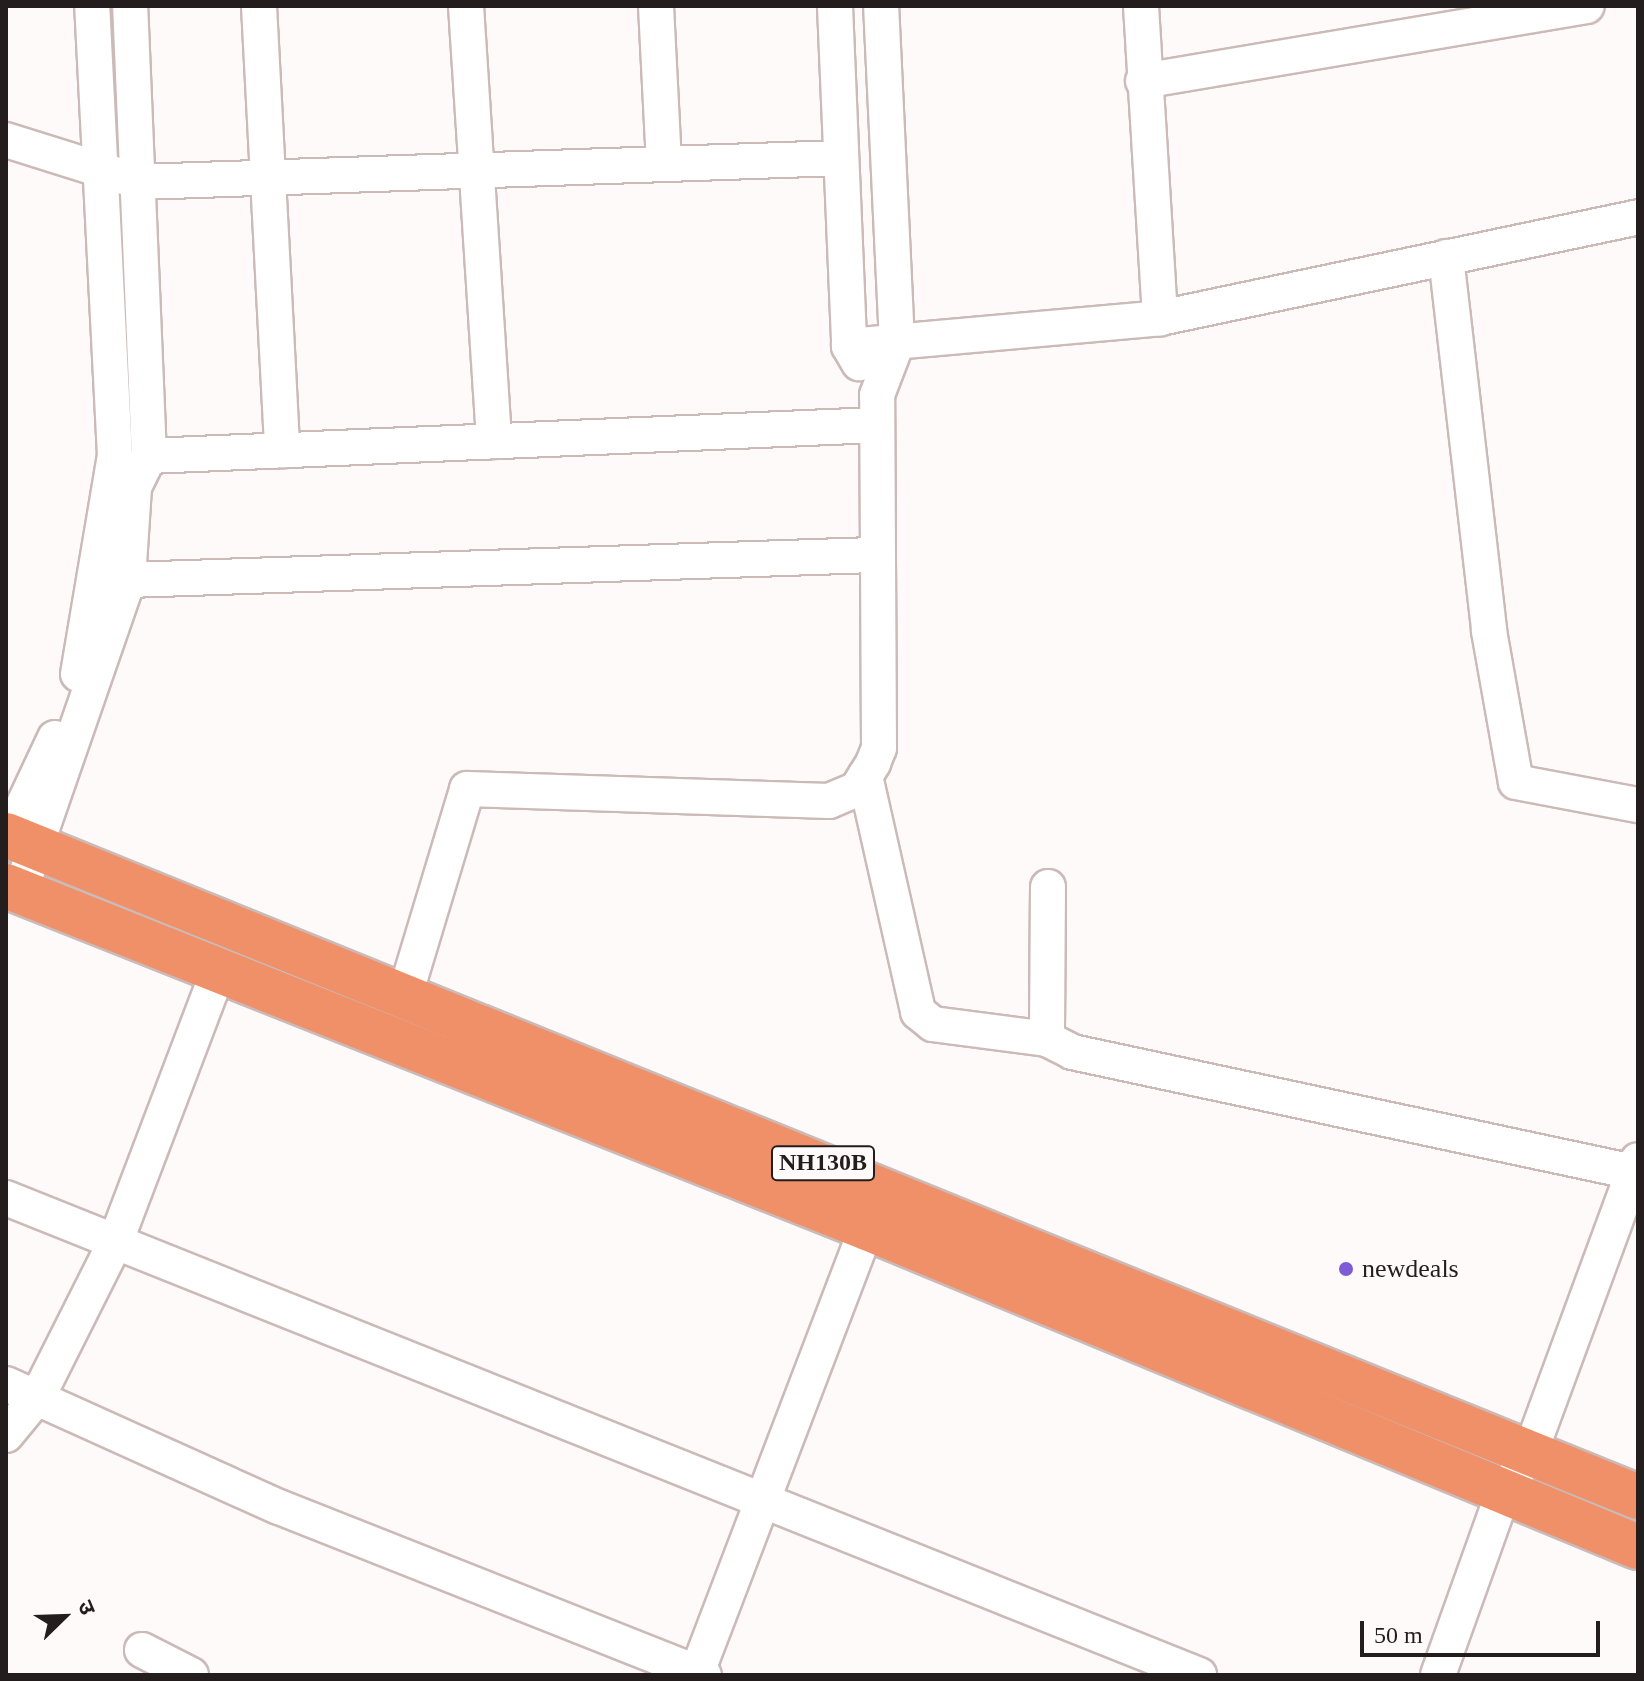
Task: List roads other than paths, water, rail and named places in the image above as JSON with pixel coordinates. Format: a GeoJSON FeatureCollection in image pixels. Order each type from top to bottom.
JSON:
{"type":"FeatureCollection","features":[{"type":"Feature","properties":{"kind":"highway","name":"NH130B"},"geometry":{"type":"LineString","coordinates":[[14,840],[882,1186],[1638,1497]]}},
{"type":"Feature","properties":{"kind":"highway","name":"NH130B"},"geometry":{"type":"LineString","coordinates":[[13,889],[867,1228],[1638,1547]]}},
{"type":"Feature","properties":{"kind":"street"},"geometry":{"type":"LineString","coordinates":[[13,889],[14,840],[75,695],[115,456],[92,6]]}},
{"type":"Feature","properties":{"kind":"street"},"geometry":{"type":"LineString","coordinates":[[14,840],[128,580],[134,487],[149,456],[140,182],[130,6]]}},
{"type":"Feature","properties":{"kind":"street"},"geometry":{"type":"LineString","coordinates":[[259,6],[265,175],[282,450]]}},
{"type":"Feature","properties":{"kind":"street"},"geometry":{"type":"LineString","coordinates":[[466,6],[473,169],[494,441]]}},
{"type":"Feature","properties":{"kind":"street"},"geometry":{"type":"LineString","coordinates":[[656,6],[664,163]]}},
{"type":"Feature","properties":{"kind":"street"},"geometry":{"type":"LineString","coordinates":[[835,6],[849,346],[877,410]]}},
{"type":"Feature","properties":{"kind":"street"},"geometry":{"type":"LineString","coordinates":[[405,995],[467,789],[829,801],[844,798],[865,776],[879,748],[874,555],[877,410],[897,343],[881,6]]}},
{"type":"Feature","properties":{"kind":"street"},"geometry":{"type":"LineString","coordinates":[[1141,6],[1143,81],[1160,318]]}},
{"type":"Feature","properties":{"kind":"street"},"geometry":{"type":"LineString","coordinates":[[1143,81],[1470,15],[1587,6]]}},
{"type":"Feature","properties":{"kind":"street"},"geometry":{"type":"LineString","coordinates":[[6,140],[102,173],[140,182],[265,175],[840,158]]}},
{"type":"Feature","properties":{"kind":"street"},"geometry":{"type":"LineString","coordinates":[[849,346],[1160,318],[1638,217]]}},
{"type":"Feature","properties":{"kind":"street"},"geometry":{"type":"LineString","coordinates":[[1446,257],[1489,631],[1516,782],[1638,805]]}},
{"type":"Feature","properties":{"kind":"street"},"geometry":{"type":"LineString","coordinates":[[149,456],[494,441],[877,410]]}},
{"type":"Feature","properties":{"kind":"street"},"geometry":{"type":"LineString","coordinates":[[128,580],[874,555]]}},
{"type":"Feature","properties":{"kind":"street"},"geometry":{"type":"LineString","coordinates":[[865,776],[918,1012],[933,1024],[1047,1039],[1072,1052],[1633,1185],[1530,1453],[1503,1493],[1438,1675]]}},
{"type":"Feature","properties":{"kind":"street"},"geometry":{"type":"LineString","coordinates":[[1638,813],[1638,832]]}},
{"type":"Feature","properties":{"kind":"street"},"geometry":{"type":"LineString","coordinates":[[1047,1039],[1048,887]]}},
{"type":"Feature","properties":{"kind":"street"},"geometry":{"type":"LineString","coordinates":[[6,1435],[38,1396],[115,1243],[218,972]]}},
{"type":"Feature","properties":{"kind":"street"},"geometry":{"type":"LineString","coordinates":[[6,1384],[279,1507],[699,1674],[759,1501],[882,1186]]}},
{"type":"Feature","properties":{"kind":"street"},"geometry":{"type":"LineString","coordinates":[[6,1198],[1199,1675]]}},
{"type":"Feature","properties":{"kind":"street"},"geometry":{"type":"LineString","coordinates":[[142,1650],[191,1675]]}},
{"type":"Feature","properties":{"kind":"place","name":"newdeals"},"geometry":{"type":"Point","coordinates":[1346,1269]}}]}
